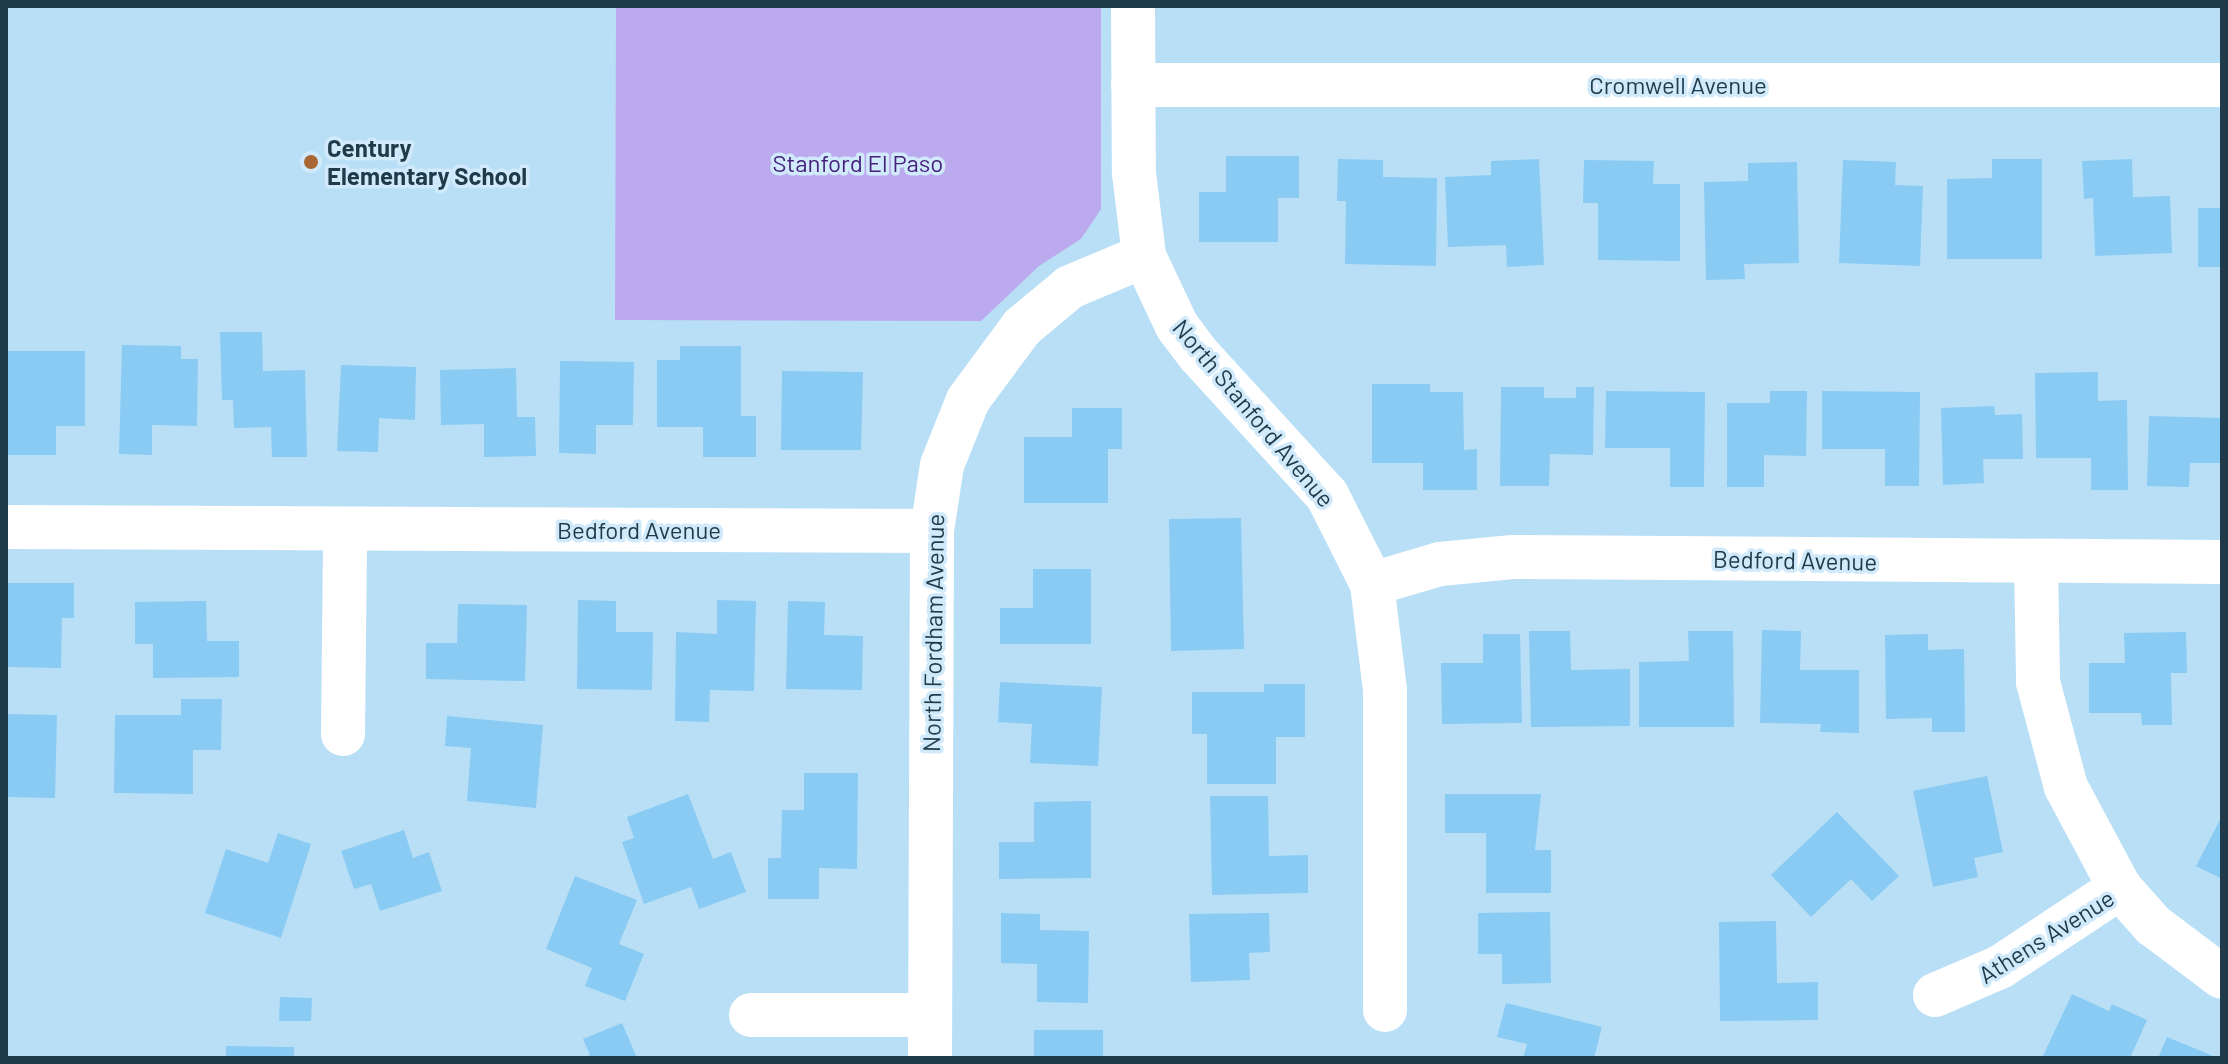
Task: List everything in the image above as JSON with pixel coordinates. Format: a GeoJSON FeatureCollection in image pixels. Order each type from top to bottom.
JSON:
{"type":"FeatureCollection","features":[{"type":"Feature","properties":{"kind":"street","name":"North Stanford Avenue"},"geometry":{"type":"LineString","coordinates":[[1133,6],[1136,219],[1144,256],[1192,345],[1327,495],[1372,584],[1385,690],[1385,1010]]}},
{"type":"Feature","properties":{"kind":"street","name":"Cromwell Avenue"},"geometry":{"type":"LineString","coordinates":[[1133,85],[2222,85]]}},
{"type":"Feature","properties":{"kind":"street","name":"North Fordham Avenue"},"geometry":{"type":"LineString","coordinates":[[930,1058],[932,531],[942,465],[954,431],[1000,353],[1044,305],[1070,287],[1144,256]]}},
{"type":"Feature","properties":{"kind":"street","name":"Bedford Avenue"},"geometry":{"type":"LineString","coordinates":[[6,527],[932,531]]}},
{"type":"Feature","properties":{"kind":"street"},"geometry":{"type":"LineString","coordinates":[[343,734],[345,530]]}},
{"type":"Feature","properties":{"kind":"street","name":"Bedford Avenue"},"geometry":{"type":"LineString","coordinates":[[1372,584],[1440,564],[1500,558],[2222,562]]}},
{"type":"Feature","properties":{"kind":"street"},"geometry":{"type":"LineString","coordinates":[[2036,562],[2038,682],[2049,736],[2090,840],[2120,888]]}},
{"type":"Feature","properties":{"kind":"street","name":"Athens Avenue"},"geometry":{"type":"LineString","coordinates":[[1935,995],[2000,967],[2120,888],[2163,934],[2222,977]]}},
{"type":"Feature","properties":{"kind":"street"},"geometry":{"type":"LineString","coordinates":[[751,1015],[930,1015]]}},
{"type":"Feature","properties":{"kind":"green space","name":"Stanford El Paso"},"geometry":{"type":"Polygon","coordinates":[[[616,6],[1101,6],[1101,209],[1081,239],[1039,266],[981,321],[615,320],[616,6]]]}},
{"type":"Feature","properties":{"kind":"building"},"geometry":{"type":"Polygon","coordinates":[[[1226,156],[1299,156],[1299,198],[1278,198],[1278,242],[1199,242],[1199,192],[1226,192],[1226,156]]]}},
{"type":"Feature","properties":{"kind":"building"},"geometry":{"type":"Polygon","coordinates":[[[1338,159],[1383,160],[1383,177],[1437,178],[1436,266],[1345,264],[1346,201],[1337,201],[1338,159]]]}},
{"type":"Feature","properties":{"kind":"building"},"geometry":{"type":"Polygon","coordinates":[[[1539,159],[1544,265],[1507,267],[1506,245],[1448,247],[1445,177],[1491,175],[1491,161],[1539,159]]]}},
{"type":"Feature","properties":{"kind":"building"},"geometry":{"type":"Polygon","coordinates":[[[1992,159],[2042,159],[2042,259],[1947,259],[1947,179],[1992,178],[1992,159]]]}},
{"type":"Feature","properties":{"kind":"building"},"geometry":{"type":"Polygon","coordinates":[[[2132,159],[2133,197],[2170,196],[2172,253],[2095,256],[2093,198],[2084,199],[2082,161],[2132,159]]]}},
{"type":"Feature","properties":{"kind":"building"},"geometry":{"type":"Polygon","coordinates":[[[1584,160],[1654,161],[1653,184],[1680,184],[1680,261],[1598,260],[1598,203],[1583,203],[1584,160]]]}},
{"type":"Feature","properties":{"kind":"building"},"geometry":{"type":"Polygon","coordinates":[[[1843,160],[1896,162],[1895,185],[1923,186],[1920,266],[1839,263],[1843,160]]]}},
{"type":"Feature","properties":{"kind":"building"},"geometry":{"type":"Polygon","coordinates":[[[1797,162],[1799,263],[1744,264],[1745,279],[1706,280],[1704,182],[1748,181],[1748,163],[1797,162]]]}},
{"type":"Feature","properties":{"kind":"building"},"geometry":{"type":"Polygon","coordinates":[[[2198,208],[2222,208],[2222,267],[2198,267],[2198,208]]]}},
{"type":"Feature","properties":{"kind":"building"},"geometry":{"type":"Polygon","coordinates":[[[220,332],[262,332],[263,371],[305,370],[307,457],[272,457],[271,427],[234,428],[233,400],[222,400],[220,332]]]}},
{"type":"Feature","properties":{"kind":"building"},"geometry":{"type":"Polygon","coordinates":[[[122,345],[181,346],[181,359],[198,359],[197,426],[152,425],[152,455],[119,454],[122,345]]]}},
{"type":"Feature","properties":{"kind":"building"},"geometry":{"type":"Polygon","coordinates":[[[680,346],[741,346],[741,416],[756,416],[756,457],[703,457],[703,427],[657,427],[657,360],[680,360],[680,346]]]}},
{"type":"Feature","properties":{"kind":"building"},"geometry":{"type":"Polygon","coordinates":[[[6,351],[85,351],[85,426],[56,426],[56,455],[6,455],[6,351]]]}},
{"type":"Feature","properties":{"kind":"building"},"geometry":{"type":"Polygon","coordinates":[[[560,361],[634,362],[633,425],[596,425],[596,454],[559,453],[560,361]]]}},
{"type":"Feature","properties":{"kind":"building"},"geometry":{"type":"Polygon","coordinates":[[[341,365],[416,367],[415,420],[379,418],[378,452],[337,451],[341,365]]]}},
{"type":"Feature","properties":{"kind":"building"},"geometry":{"type":"Polygon","coordinates":[[[516,368],[517,417],[535,417],[536,456],[484,457],[484,424],[441,425],[440,370],[516,368]]]}},
{"type":"Feature","properties":{"kind":"building"},"geometry":{"type":"Polygon","coordinates":[[[782,371],[863,372],[861,450],[781,450],[782,371]]]}},
{"type":"Feature","properties":{"kind":"building"},"geometry":{"type":"Polygon","coordinates":[[[2098,372],[2098,401],[2127,400],[2128,490],[2091,490],[2091,458],[2036,458],[2035,373],[2098,372]]]}},
{"type":"Feature","properties":{"kind":"building"},"geometry":{"type":"Polygon","coordinates":[[[1372,384],[1430,384],[1430,392],[1463,392],[1464,450],[1477,449],[1477,490],[1423,490],[1423,463],[1372,463],[1372,384]]]}},
{"type":"Feature","properties":{"kind":"building"},"geometry":{"type":"Polygon","coordinates":[[[1501,387],[1544,387],[1544,398],[1576,398],[1576,387],[1594,387],[1593,455],[1550,454],[1549,486],[1500,486],[1501,387]]]}},
{"type":"Feature","properties":{"kind":"building"},"geometry":{"type":"Polygon","coordinates":[[[1606,391],[1705,392],[1704,487],[1670,487],[1670,448],[1605,448],[1606,391]]]}},
{"type":"Feature","properties":{"kind":"building"},"geometry":{"type":"Polygon","coordinates":[[[1770,391],[1807,391],[1806,456],[1764,455],[1764,487],[1727,487],[1727,403],[1770,403],[1770,391]]]}},
{"type":"Feature","properties":{"kind":"building"},"geometry":{"type":"Polygon","coordinates":[[[1822,391],[1920,392],[1919,486],[1885,486],[1885,449],[1822,449],[1822,391]]]}},
{"type":"Feature","properties":{"kind":"building"},"geometry":{"type":"Polygon","coordinates":[[[1994,406],[1995,415],[2022,414],[2023,459],[1983,459],[1984,483],[1943,485],[1941,408],[1994,406]]]}},
{"type":"Feature","properties":{"kind":"building"},"geometry":{"type":"Polygon","coordinates":[[[1072,408],[1122,408],[1122,449],[1108,449],[1108,503],[1024,503],[1024,437],[1072,437],[1072,408]]]}},
{"type":"Feature","properties":{"kind":"building"},"geometry":{"type":"Polygon","coordinates":[[[2149,416],[2222,418],[2222,463],[2190,463],[2189,487],[2147,486],[2149,416]]]}},
{"type":"Feature","properties":{"kind":"building"},"geometry":{"type":"Polygon","coordinates":[[[1241,518],[1244,649],[1171,651],[1169,519],[1241,518]]]}},
{"type":"Feature","properties":{"kind":"building"},"geometry":{"type":"Polygon","coordinates":[[[1033,569],[1091,569],[1091,644],[1000,644],[1000,608],[1033,608],[1033,569]]]}},
{"type":"Feature","properties":{"kind":"building"},"geometry":{"type":"Polygon","coordinates":[[[6,583],[74,583],[74,618],[62,618],[61,668],[6,667],[6,583]]]}},
{"type":"Feature","properties":{"kind":"building"},"geometry":{"type":"Polygon","coordinates":[[[578,600],[616,601],[616,632],[653,632],[652,690],[577,689],[578,600]]]}},
{"type":"Feature","properties":{"kind":"building"},"geometry":{"type":"Polygon","coordinates":[[[717,600],[756,601],[754,691],[710,690],[709,722],[675,721],[676,632],[717,634],[717,600]]]}},
{"type":"Feature","properties":{"kind":"building"},"geometry":{"type":"Polygon","coordinates":[[[206,601],[207,641],[239,641],[239,677],[153,678],[153,644],[135,644],[135,602],[206,601]]]}},
{"type":"Feature","properties":{"kind":"building"},"geometry":{"type":"Polygon","coordinates":[[[788,601],[825,602],[824,635],[863,636],[862,690],[786,689],[788,601]]]}},
{"type":"Feature","properties":{"kind":"building"},"geometry":{"type":"Polygon","coordinates":[[[458,604],[527,605],[525,681],[426,679],[426,643],[457,643],[458,604]]]}},
{"type":"Feature","properties":{"kind":"building"},"geometry":{"type":"Polygon","coordinates":[[[1762,630],[1801,631],[1800,670],[1859,670],[1859,733],[1820,732],[1821,724],[1760,723],[1762,630]]]}},
{"type":"Feature","properties":{"kind":"building"},"geometry":{"type":"Polygon","coordinates":[[[1529,631],[1570,631],[1571,670],[1630,669],[1630,726],[1531,727],[1529,631]]]}},
{"type":"Feature","properties":{"kind":"building"},"geometry":{"type":"Polygon","coordinates":[[[1688,631],[1733,631],[1734,727],[1639,727],[1639,662],[1689,661],[1688,631]]]}},
{"type":"Feature","properties":{"kind":"building"},"geometry":{"type":"Polygon","coordinates":[[[2186,632],[2187,673],[2171,673],[2172,725],[2142,725],[2141,713],[2089,713],[2089,663],[2125,663],[2124,633],[2186,632]]]}},
{"type":"Feature","properties":{"kind":"building"},"geometry":{"type":"Polygon","coordinates":[[[1483,634],[1520,634],[1522,723],[1442,724],[1441,663],[1483,663],[1483,634]]]}},
{"type":"Feature","properties":{"kind":"building"},"geometry":{"type":"Polygon","coordinates":[[[1928,634],[1928,650],[1964,649],[1965,732],[1932,732],[1932,718],[1886,719],[1885,635],[1928,634]]]}},
{"type":"Feature","properties":{"kind":"building"},"geometry":{"type":"Polygon","coordinates":[[[1000,682],[1102,687],[1098,766],[1030,763],[1032,724],[998,722],[1000,682]]]}},
{"type":"Feature","properties":{"kind":"building"},"geometry":{"type":"Polygon","coordinates":[[[1264,684],[1305,684],[1305,737],[1276,737],[1276,784],[1207,784],[1207,734],[1192,734],[1192,692],[1264,692],[1264,684]]]}},
{"type":"Feature","properties":{"kind":"building"},"geometry":{"type":"Polygon","coordinates":[[[181,699],[222,699],[221,750],[193,750],[193,794],[114,793],[115,715],[181,715],[181,699]]]}},
{"type":"Feature","properties":{"kind":"building"},"geometry":{"type":"Polygon","coordinates":[[[6,714],[57,715],[55,798],[6,797],[6,714]]]}},
{"type":"Feature","properties":{"kind":"building"},"geometry":{"type":"Polygon","coordinates":[[[447,716],[543,725],[536,808],[467,801],[471,748],[445,746],[447,716]]]}},
{"type":"Feature","properties":{"kind":"building"},"geometry":{"type":"Polygon","coordinates":[[[804,773],[858,773],[857,869],[819,868],[819,899],[768,899],[768,858],[781,858],[782,810],[804,810],[804,773]]]}},
{"type":"Feature","properties":{"kind":"building"},"geometry":{"type":"Polygon","coordinates":[[[1987,776],[2003,852],[1974,858],[1978,877],[1933,887],[1913,791],[1987,776]]]}},
{"type":"Feature","properties":{"kind":"building"},"geometry":{"type":"Polygon","coordinates":[[[688,794],[713,859],[731,852],[746,892],[699,909],[691,887],[644,904],[622,842],[634,838],[627,817],[688,794]]]}},
{"type":"Feature","properties":{"kind":"building"},"geometry":{"type":"Polygon","coordinates":[[[1445,794],[1541,794],[1535,850],[1551,850],[1551,893],[1486,893],[1486,833],[1445,833],[1445,794]]]}},
{"type":"Feature","properties":{"kind":"building"},"geometry":{"type":"Polygon","coordinates":[[[1210,796],[1268,796],[1269,856],[1308,855],[1308,893],[1212,895],[1210,796]]]}},
{"type":"Feature","properties":{"kind":"building"},"geometry":{"type":"Polygon","coordinates":[[[1091,801],[1091,878],[999,879],[999,842],[1034,842],[1034,802],[1091,801]]]}},
{"type":"Feature","properties":{"kind":"building"},"geometry":{"type":"Polygon","coordinates":[[[1837,812],[1899,876],[1872,901],[1851,879],[1811,917],[1771,875],[1837,812]]]}},
{"type":"Feature","properties":{"kind":"building"},"geometry":{"type":"Polygon","coordinates":[[[2222,816],[2222,879],[2196,866],[2222,816]]]}},
{"type":"Feature","properties":{"kind":"building"},"geometry":{"type":"Polygon","coordinates":[[[404,830],[413,858],[429,852],[442,891],[380,911],[371,884],[354,889],[341,851],[404,830]]]}},
{"type":"Feature","properties":{"kind":"building"},"geometry":{"type":"Polygon","coordinates":[[[278,833],[311,844],[281,938],[205,913],[226,849],[268,863],[278,833]]]}},
{"type":"Feature","properties":{"kind":"building"},"geometry":{"type":"Polygon","coordinates":[[[575,876],[637,900],[619,944],[644,954],[625,1001],[585,986],[592,968],[546,949],[575,876]]]}},
{"type":"Feature","properties":{"kind":"building"},"geometry":{"type":"Polygon","coordinates":[[[1550,912],[1551,983],[1502,984],[1502,954],[1478,954],[1478,913],[1550,912]]]}},
{"type":"Feature","properties":{"kind":"building"},"geometry":{"type":"Polygon","coordinates":[[[1001,913],[1040,914],[1040,930],[1089,931],[1088,1003],[1037,1002],[1037,964],[1001,963],[1001,913]]]}},
{"type":"Feature","properties":{"kind":"building"},"geometry":{"type":"Polygon","coordinates":[[[1269,913],[1270,952],[1249,953],[1250,980],[1191,982],[1189,914],[1269,913]]]}},
{"type":"Feature","properties":{"kind":"building"},"geometry":{"type":"Polygon","coordinates":[[[1776,921],[1777,983],[1818,982],[1818,1020],[1720,1021],[1719,922],[1776,921]]]}},
{"type":"Feature","properties":{"kind":"building"},"geometry":{"type":"Polygon","coordinates":[[[2072,994],[2109,1011],[2112,1004],[2147,1020],[2130,1058],[2042,1058],[2072,994]]]}},
{"type":"Feature","properties":{"kind":"building"},"geometry":{"type":"Polygon","coordinates":[[[280,997],[312,998],[311,1021],[279,1021],[280,997]]]}},
{"type":"Feature","properties":{"kind":"building"},"geometry":{"type":"Polygon","coordinates":[[[1506,1003],[1602,1027],[1594,1058],[1523,1058],[1527,1044],[1497,1037],[1506,1003]]]}},
{"type":"Feature","properties":{"kind":"building"},"geometry":{"type":"Polygon","coordinates":[[[622,1023],[637,1058],[582,1058],[590,1055],[583,1039],[622,1023]]]}},
{"type":"Feature","properties":{"kind":"building"},"geometry":{"type":"Polygon","coordinates":[[[1034,1030],[1103,1030],[1103,1058],[1034,1058],[1034,1030]]]}},
{"type":"Feature","properties":{"kind":"building"},"geometry":{"type":"Polygon","coordinates":[[[2167,1037],[2218,1058],[2158,1058],[2167,1037]]]}},
{"type":"Feature","properties":{"kind":"building"},"geometry":{"type":"Polygon","coordinates":[[[226,1046],[294,1047],[294,1058],[226,1058],[226,1046]]]}},
{"type":"Feature","properties":{"kind":"place","name":"Century Elementary School"},"geometry":{"type":"Point","coordinates":[311,162]}}]}
